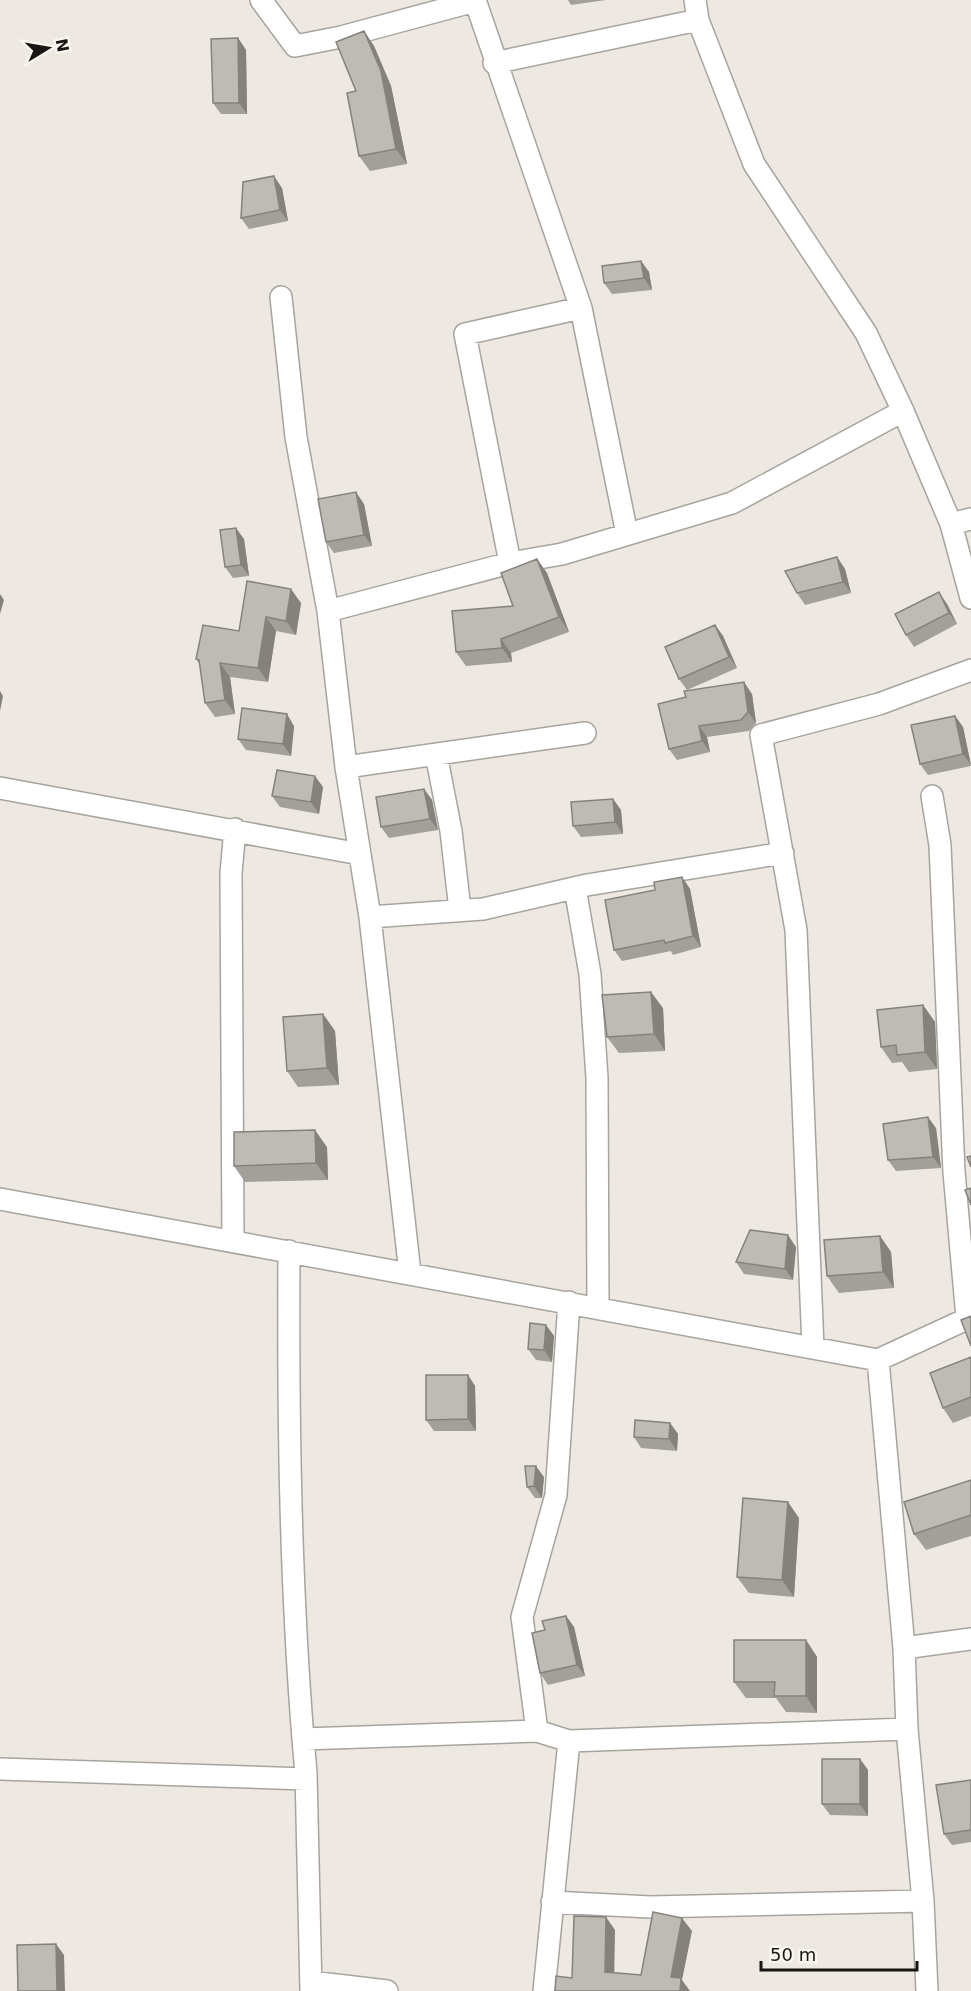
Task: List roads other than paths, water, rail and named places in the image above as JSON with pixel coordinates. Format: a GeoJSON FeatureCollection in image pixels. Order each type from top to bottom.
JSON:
{"type":"FeatureCollection","features":[{"type":"Feature","properties":{"kind":"street"},"geometry":{"type":"LineString","coordinates":[[261,0],[295,46],[341,37],[475,1],[494,63],[581,308],[627,534]]}},
{"type":"Feature","properties":{"kind":"street"},"geometry":{"type":"LineString","coordinates":[[494,63],[696,10],[754,164],[866,333],[903,411],[961,521],[971,598]]}},
{"type":"Feature","properties":{"kind":"street"},"geometry":{"type":"LineString","coordinates":[[281,297],[296,437],[328,611],[346,767],[370,917],[410,1273]]}},
{"type":"Feature","properties":{"kind":"street"},"geometry":{"type":"LineString","coordinates":[[510,563],[465,334],[581,308]]}},
{"type":"Feature","properties":{"kind":"street"},"geometry":{"type":"LineString","coordinates":[[328,611],[510,563],[562,554],[732,503],[903,411]]}},
{"type":"Feature","properties":{"kind":"street"},"geometry":{"type":"LineString","coordinates":[[813,1348],[796,930],[761,735],[879,704],[971,670]]}},
{"type":"Feature","properties":{"kind":"street"},"geometry":{"type":"LineString","coordinates":[[346,767],[585,733]]}},
{"type":"Feature","properties":{"kind":"street"},"geometry":{"type":"LineString","coordinates":[[436,754],[451,831],[460,910]]}},
{"type":"Feature","properties":{"kind":"street"},"geometry":{"type":"LineString","coordinates":[[0,788],[360,854]]}},
{"type":"Feature","properties":{"kind":"street"},"geometry":{"type":"LineString","coordinates":[[0,1199],[878,1360],[969,1318],[954,1172],[940,845],[932,795]]}},
{"type":"Feature","properties":{"kind":"street"},"geometry":{"type":"LineString","coordinates":[[233,1241],[231,873],[235,830]]}},
{"type":"Feature","properties":{"kind":"street"},"geometry":{"type":"LineString","coordinates":[[370,917],[483,909],[575,888],[783,853]]}},
{"type":"Feature","properties":{"kind":"street"},"geometry":{"type":"LineString","coordinates":[[575,888],[590,974],[596,1066],[600,1225],[598,1308]]}},
{"type":"Feature","properties":{"kind":"street"},"geometry":{"type":"LineString","coordinates":[[954,1172],[971,1151]]}},
{"type":"Feature","properties":{"kind":"street"},"geometry":{"type":"LineString","coordinates":[[289,1251],[288,1411],[294,1619],[306,1779],[311,1987],[387,1991]]}},
{"type":"Feature","properties":{"kind":"street"},"geometry":{"type":"LineString","coordinates":[[537,1731],[522,1617],[556,1495],[569,1302]]}},
{"type":"Feature","properties":{"kind":"street"},"geometry":{"type":"LineString","coordinates":[[878,1360],[904,1648],[907,1729],[923,1901],[927,1991]]}},
{"type":"Feature","properties":{"kind":"street"},"geometry":{"type":"LineString","coordinates":[[904,1648],[971,1639]]}},
{"type":"Feature","properties":{"kind":"street"},"geometry":{"type":"LineString","coordinates":[[303,1739],[537,1731],[569,1741],[907,1729]]}},
{"type":"Feature","properties":{"kind":"street"},"geometry":{"type":"LineString","coordinates":[[544,1991],[569,1741]]}},
{"type":"Feature","properties":{"kind":"street"},"geometry":{"type":"LineString","coordinates":[[0,1769],[306,1779]]}},
{"type":"Feature","properties":{"kind":"street"},"geometry":{"type":"LineString","coordinates":[[552,1902],[650,1907],[923,1901]]}}]}
